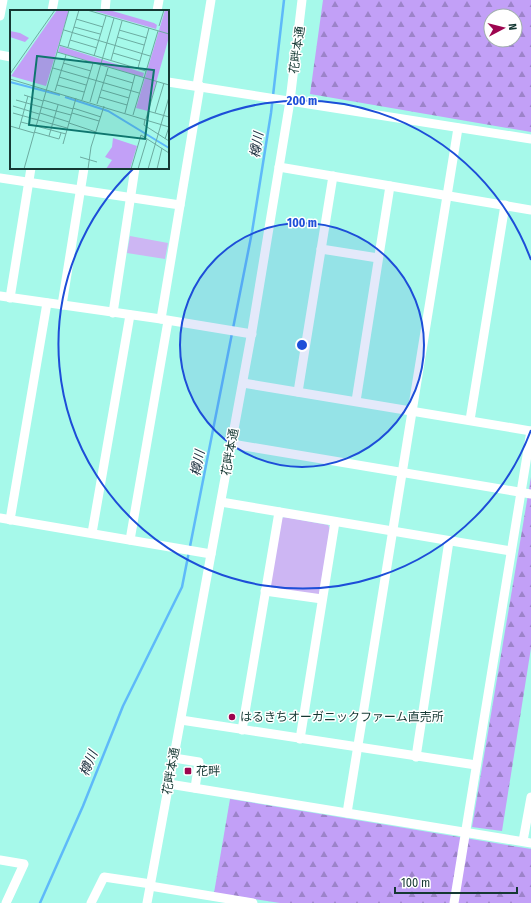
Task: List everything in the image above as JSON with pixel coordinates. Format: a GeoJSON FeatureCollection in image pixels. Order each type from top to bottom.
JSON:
{"type":"FeatureCollection","features":[{"type":"Feature","properties":{"kind":"street"},"geometry":{"type":"LineString","coordinates":[[0,16],[3,0]]}},
{"type":"Feature","properties":{"kind":"street"},"geometry":{"type":"LineString","coordinates":[[52,10],[54,0]]}},
{"type":"Feature","properties":{"kind":"street"},"geometry":{"type":"LineString","coordinates":[[105,10],[106,0]]}},
{"type":"Feature","properties":{"kind":"street"},"geometry":{"type":"LineString","coordinates":[[157,10],[159,0]]}},
{"type":"Feature","properties":{"kind":"street"},"geometry":{"type":"LineString","coordinates":[[130,540],[165,320],[180,205],[211,0]]}},
{"type":"Feature","properties":{"kind":"street","name":"花畔本通"},"geometry":{"type":"LineString","coordinates":[[147,903],[252,334],[290,101],[302,0]]}},
{"type":"Feature","properties":{"kind":"street"},"geometry":{"type":"LineString","coordinates":[[0,55],[10,57]]}},
{"type":"Feature","properties":{"kind":"street"},"geometry":{"type":"LineString","coordinates":[[169,82],[531,139]]}},
{"type":"Feature","properties":{"kind":"street"},"geometry":{"type":"LineString","coordinates":[[347,813],[458,128]]}},
{"type":"Feature","properties":{"kind":"street"},"geometry":{"type":"LineString","coordinates":[[279,167],[531,210]]}},
{"type":"Feature","properties":{"kind":"street"},"geometry":{"type":"LineString","coordinates":[[10,298],[31,169]]}},
{"type":"Feature","properties":{"kind":"street"},"geometry":{"type":"LineString","coordinates":[[62,305],[84,169]]}},
{"type":"Feature","properties":{"kind":"street"},"geometry":{"type":"LineString","coordinates":[[113,313],[135,169]]}},
{"type":"Feature","properties":{"kind":"street"},"geometry":{"type":"LineString","coordinates":[[298,392],[333,176]]}},
{"type":"Feature","properties":{"kind":"street"},"geometry":{"type":"LineString","coordinates":[[0,178],[180,205]]}},
{"type":"Feature","properties":{"kind":"street"},"geometry":{"type":"LineString","coordinates":[[356,401],[390,186]]}},
{"type":"Feature","properties":{"kind":"street"},"geometry":{"type":"LineString","coordinates":[[470,420],[504,205]]}},
{"type":"Feature","properties":{"kind":"street"},"geometry":{"type":"LineString","coordinates":[[321,249],[378,258]]}},
{"type":"Feature","properties":{"kind":"street"},"geometry":{"type":"LineString","coordinates":[[0,296],[252,334]]}},
{"type":"Feature","properties":{"kind":"street"},"geometry":{"type":"LineString","coordinates":[[10,520],[47,303]]}},
{"type":"Feature","properties":{"kind":"street"},"geometry":{"type":"LineString","coordinates":[[92,533],[130,315]]}},
{"type":"Feature","properties":{"kind":"street"},"geometry":{"type":"LineString","coordinates":[[242,383],[412,410],[531,431],[454,903]]}},
{"type":"Feature","properties":{"kind":"street"},"geometry":{"type":"LineString","coordinates":[[232,444],[402,471],[531,494]]}},
{"type":"Feature","properties":{"kind":"street"},"geometry":{"type":"LineString","coordinates":[[221,502],[511,551]]}},
{"type":"Feature","properties":{"kind":"street"},"geometry":{"type":"LineString","coordinates":[[242,730],[278,512]]}},
{"type":"Feature","properties":{"kind":"street"},"geometry":{"type":"LineString","coordinates":[[0,518],[211,554]]}},
{"type":"Feature","properties":{"kind":"street"},"geometry":{"type":"LineString","coordinates":[[300,739],[335,522]]}},
{"type":"Feature","properties":{"kind":"street"},"geometry":{"type":"LineString","coordinates":[[416,757],[449,541]]}},
{"type":"Feature","properties":{"kind":"street"},"geometry":{"type":"LineString","coordinates":[[266,591],[322,599]]}},
{"type":"Feature","properties":{"kind":"street"},"geometry":{"type":"LineString","coordinates":[[181,720],[476,765]]}},
{"type":"Feature","properties":{"kind":"street"},"geometry":{"type":"LineString","coordinates":[[174,758],[200,762],[195,788]]}},
{"type":"Feature","properties":{"kind":"street"},"geometry":{"type":"LineString","coordinates":[[169,784],[527,842],[531,797]]}},
{"type":"Feature","properties":{"kind":"street"},"geometry":{"type":"LineString","coordinates":[[0,860],[24,864],[6,903]]}},
{"type":"Feature","properties":{"kind":"street"},"geometry":{"type":"LineString","coordinates":[[92,903],[104,877],[150,885],[216,900],[252,903]]}},
{"type":"Feature","properties":{"kind":"green space"},"geometry":{"type":"Polygon","coordinates":[[[323,0],[531,0],[531,132],[310,94],[323,0]]]}},
{"type":"Feature","properties":{"kind":"green space"},"geometry":{"type":"Polygon","coordinates":[[[531,477],[531,648],[502,831],[472,827],[531,477]]]}},
{"type":"Feature","properties":{"kind":"green space"},"geometry":{"type":"Polygon","coordinates":[[[230,799],[531,849],[531,903],[280,903],[214,893],[230,799]]]}},
{"type":"Feature","properties":{"kind":"shaded area"},"geometry":{"type":"Polygon","coordinates":[[[130,236],[168,243],[165,259],[127,253],[130,236]]]}},
{"type":"Feature","properties":{"kind":"shaded area"},"geometry":{"type":"Polygon","coordinates":[[[284,517],[328,525],[330,529],[319,595],[272,589],[270,586],[280,520],[284,517]]]}},
{"type":"Feature","properties":{"kind":"waterway","name":"樽川"},"geometry":{"type":"LineString","coordinates":[[40,903],[83,806],[123,706],[182,587],[252,232],[271,113],[284,0]]}},
{"type":"Feature","properties":{"kind":"place","name":"はるきちオーガニックファーム直売所"},"geometry":{"type":"Point","coordinates":[232,717]}},
{"type":"Feature","properties":{"kind":"place","name":"花畔"},"geometry":{"type":"Point","coordinates":[188,771]}}]}
